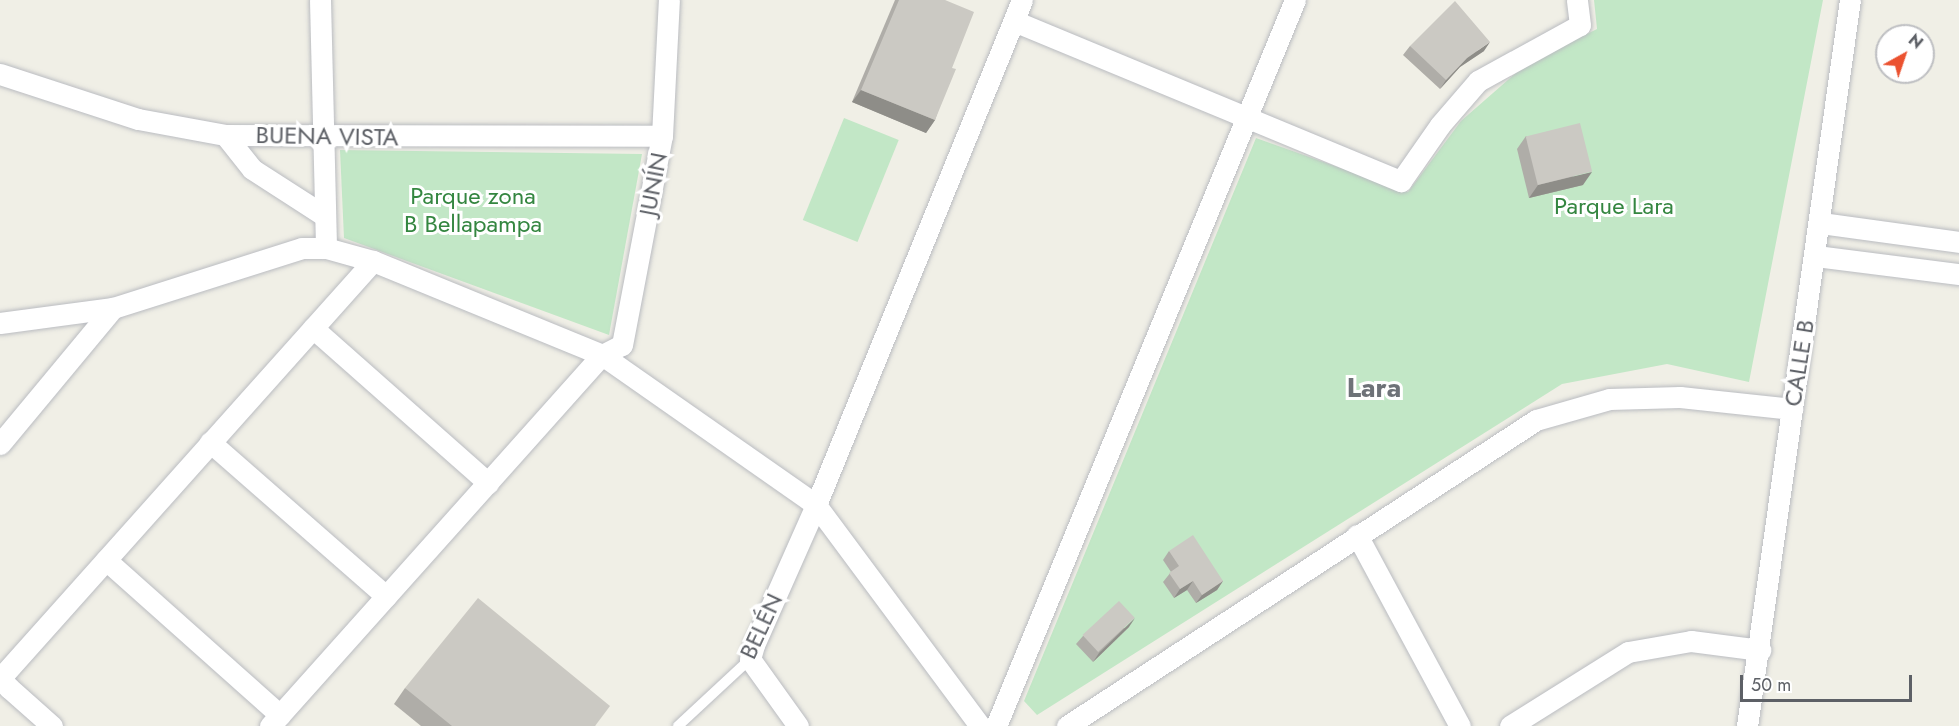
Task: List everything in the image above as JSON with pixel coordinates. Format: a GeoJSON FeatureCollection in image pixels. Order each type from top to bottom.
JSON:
{"type":"FeatureCollection","features":[{"type":"Feature","properties":{"kind":"street"},"geometry":{"type":"LineString","coordinates":[[320,0],[326,248]]}},
{"type":"Feature","properties":{"kind":"street","name":"JUNÍN"},"geometry":{"type":"LineString","coordinates":[[602,355],[622,345],[662,136],[669,0]]}},
{"type":"Feature","properties":{"kind":"street","name":"BELÉN"},"geometry":{"type":"LineString","coordinates":[[750,659],[816,505],[1022,0]]}},
{"type":"Feature","properties":{"kind":"street"},"geometry":{"type":"LineString","coordinates":[[996,726],[1295,0]]}},
{"type":"Feature","properties":{"kind":"street"},"geometry":{"type":"LineString","coordinates":[[1014,21],[1401,181],[1440,125],[1478,81],[1580,25],[1577,0]]}},
{"type":"Feature","properties":{"kind":"street","name":"CALLE B"},"geometry":{"type":"LineString","coordinates":[[1748,726],[1792,409],[1821,223],[1850,0]]}},
{"type":"Feature","properties":{"kind":"street","name":"BUENA VISTA"},"geometry":{"type":"LineString","coordinates":[[0,74],[138,119],[225,135],[662,136]]}},
{"type":"Feature","properties":{"kind":"street"},"geometry":{"type":"LineString","coordinates":[[225,135],[252,169],[325,216]]}},
{"type":"Feature","properties":{"kind":"street"},"geometry":{"type":"LineString","coordinates":[[1821,223],[1959,242]]}},
{"type":"Feature","properties":{"kind":"street"},"geometry":{"type":"LineString","coordinates":[[0,323],[113,308],[302,248],[326,248],[373,261],[602,355],[816,505],[980,726]]}},
{"type":"Feature","properties":{"kind":"street"},"geometry":{"type":"LineString","coordinates":[[1816,255],[1959,274]]}},
{"type":"Feature","properties":{"kind":"street"},"geometry":{"type":"LineString","coordinates":[[52,726],[9,688],[3,681],[4,674],[373,261]]}},
{"type":"Feature","properties":{"kind":"street"},"geometry":{"type":"LineString","coordinates":[[0,444],[113,308]]}},
{"type":"Feature","properties":{"kind":"street"},"geometry":{"type":"LineString","coordinates":[[313,328],[489,483]]}},
{"type":"Feature","properties":{"kind":"street"},"geometry":{"type":"LineString","coordinates":[[106,560],[275,720],[602,355]]}},
{"type":"Feature","properties":{"kind":"street"},"geometry":{"type":"LineString","coordinates":[[1067,726],[1357,534],[1536,420],[1609,399],[1680,397],[1792,409]]}},
{"type":"Feature","properties":{"kind":"street"},"geometry":{"type":"LineString","coordinates":[[210,442],[386,597]]}},
{"type":"Feature","properties":{"kind":"street"},"geometry":{"type":"LineString","coordinates":[[1357,534],[1460,726]]}},
{"type":"Feature","properties":{"kind":"street"},"geometry":{"type":"LineString","coordinates":[[1510,726],[1628,652],[1691,641],[1760,650]]}},
{"type":"Feature","properties":{"kind":"street"},"geometry":{"type":"LineString","coordinates":[[750,659],[798,726]]}},
{"type":"Feature","properties":{"kind":"lane","name":"BELÉN"},"geometry":{"type":"LineString","coordinates":[[678,726],[750,659]]}},
{"type":"Feature","properties":{"kind":"green space","name":"Parque Lara"},"geometry":{"type":"Polygon","coordinates":[[[1594,0],[1823,0],[1749,382],[1667,364],[1562,384],[1037,715],[1024,701],[1256,138],[1408,192],[1461,121],[1525,65],[1597,29],[1594,0]]]}},
{"type":"Feature","properties":{"kind":"green space"},"geometry":{"type":"Polygon","coordinates":[[[844,118],[899,140],[857,242],[803,220],[844,118]]]}},
{"type":"Feature","properties":{"kind":"green space","name":"Parque zona B Bellapampa"},"geometry":{"type":"Polygon","coordinates":[[[340,150],[642,154],[609,335],[344,238],[340,150]]]}},
{"type":"Feature","properties":{"kind":"building"},"geometry":{"type":"Polygon","coordinates":[[[899,0],[945,0],[974,12],[952,68],[956,69],[935,120],[861,90],[899,0]]]}},
{"type":"Feature","properties":{"kind":"building"},"geometry":{"type":"Polygon","coordinates":[[[1455,1],[1490,42],[1467,58],[1446,80],[1410,46],[1455,1]]]}},
{"type":"Feature","properties":{"kind":"building"},"geometry":{"type":"Polygon","coordinates":[[[1580,123],[1592,172],[1538,185],[1526,137],[1580,123]]]}},
{"type":"Feature","properties":{"kind":"building"},"geometry":{"type":"Polygon","coordinates":[[[1193,535],[1223,581],[1202,595],[1193,581],[1180,589],[1169,573],[1179,566],[1169,551],[1193,535]]]}},
{"type":"Feature","properties":{"kind":"building"},"geometry":{"type":"Polygon","coordinates":[[[478,598],[610,706],[595,726],[452,726],[405,688],[478,598]]]}},
{"type":"Feature","properties":{"kind":"building"},"geometry":{"type":"Polygon","coordinates":[[[1119,601],[1135,618],[1098,652],[1082,635],[1119,601]]]}},
{"type":"Feature","properties":{"kind":"district","name":"Lara"},"geometry":{"type":"Point","coordinates":[1374,388]}}]}
